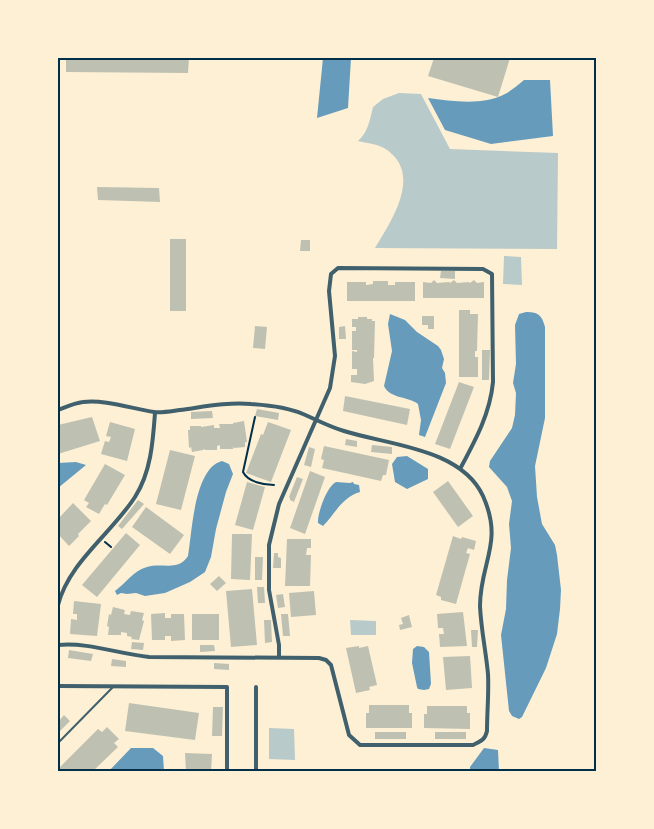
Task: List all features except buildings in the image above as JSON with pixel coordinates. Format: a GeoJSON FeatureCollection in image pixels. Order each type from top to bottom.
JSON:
{"type":"FeatureCollection","features":[{"type":"Feature","properties":{"kind":"street"},"geometry":{"type":"LineString","coordinates":[[279,657],[279,645],[269,590],[269,545],[279,504],[330,388],[335,356],[329,291],[332,274],[338,268],[483,269],[492,274],[492,394],[480,431],[460,469]]}},
{"type":"Feature","properties":{"kind":"street"},"geometry":{"type":"LineString","coordinates":[[58,410],[84,402],[155,412],[230,404],[286,408],[362,437],[401,444],[420,450],[460,469],[483,495],[493,528],[480,606],[488,675],[486,738],[473,745],[360,745],[350,735],[332,665],[326,660],[319,658],[149,657],[127,655],[88,646],[58,645]]}},
{"type":"Feature","properties":{"kind":"street"},"geometry":{"type":"LineString","coordinates":[[58,606],[67,581],[76,567],[135,497],[142,482],[152,449],[155,412]]}},
{"type":"Feature","properties":{"kind":"street"},"geometry":{"type":"LineString","coordinates":[[58,686],[227,687],[227,772]]}},
{"type":"Feature","properties":{"kind":"street"},"geometry":{"type":"LineString","coordinates":[[256,687],[256,772]]}},
{"type":"Feature","properties":{"kind":"lane"},"geometry":{"type":"LineString","coordinates":[[58,743],[114,686]]}},
{"type":"Feature","properties":{"kind":"path"},"geometry":{"type":"LineString","coordinates":[[256,417],[243,472],[250,479],[263,484],[274,485]]}},
{"type":"Feature","properties":{"kind":"shaded area"},"geometry":{"type":"Polygon","coordinates":[[[399,93],[421,94],[450,149],[558,153],[557,249],[375,248],[396,210],[401,196],[402,170],[396,158],[384,148],[358,141],[370,121],[373,107],[383,99],[399,93]]]}},
{"type":"Feature","properties":{"kind":"shaded area"},"geometry":{"type":"Polygon","coordinates":[[[504,256],[521,257],[522,285],[503,284],[504,256]]]}},
{"type":"Feature","properties":{"kind":"shaded area"},"geometry":{"type":"Polygon","coordinates":[[[350,620],[376,621],[376,635],[351,635],[350,620]]]}},
{"type":"Feature","properties":{"kind":"shaded area"},"geometry":{"type":"Polygon","coordinates":[[[269,728],[294,729],[295,760],[269,759],[269,728]]]}},
{"type":"Feature","properties":{"kind":"water"},"geometry":{"type":"Polygon","coordinates":[[[323,58],[351,58],[348,108],[317,118],[323,58]]]}},
{"type":"Feature","properties":{"kind":"water"},"geometry":{"type":"Polygon","coordinates":[[[524,80],[550,80],[553,136],[491,144],[445,130],[428,98],[467,102],[487,100],[505,94],[524,80]]]}},
{"type":"Feature","properties":{"kind":"water"},"geometry":{"type":"Polygon","coordinates":[[[526,312],[539,315],[545,327],[545,418],[535,466],[537,497],[542,524],[555,545],[561,590],[557,634],[546,668],[522,717],[519,719],[512,716],[509,711],[501,635],[506,609],[511,548],[509,524],[512,501],[507,487],[489,467],[490,461],[512,428],[515,415],[516,393],[513,383],[516,364],[515,325],[519,314],[526,312]]]}},
{"type":"Feature","properties":{"kind":"water"},"geometry":{"type":"Polygon","coordinates":[[[390,314],[405,320],[417,332],[438,346],[444,359],[442,368],[445,373],[446,383],[425,437],[419,435],[421,420],[418,404],[390,393],[384,386],[392,351],[388,324],[390,314]]]}},
{"type":"Feature","properties":{"kind":"water"},"geometry":{"type":"Polygon","coordinates":[[[407,456],[428,469],[428,479],[407,489],[395,482],[392,464],[397,457],[407,456]]]}},
{"type":"Feature","properties":{"kind":"water"},"geometry":{"type":"Polygon","coordinates":[[[222,461],[229,464],[233,474],[226,492],[211,557],[205,572],[190,582],[165,593],[145,596],[136,593],[121,593],[117,595],[115,591],[142,569],[179,564],[188,556],[193,518],[200,488],[205,476],[213,466],[222,461]]]}},
{"type":"Feature","properties":{"kind":"water"},"geometry":{"type":"Polygon","coordinates":[[[76,462],[86,465],[58,488],[58,463],[76,462]]]}},
{"type":"Feature","properties":{"kind":"water"},"geometry":{"type":"Polygon","coordinates":[[[336,482],[353,482],[359,485],[360,492],[348,498],[323,526],[318,523],[321,507],[329,489],[336,482]]]}},
{"type":"Feature","properties":{"kind":"water"},"geometry":{"type":"Polygon","coordinates":[[[417,646],[424,647],[429,652],[431,684],[429,689],[418,689],[417,687],[412,663],[413,649],[417,646]]]}},
{"type":"Feature","properties":{"kind":"water"},"geometry":{"type":"Polygon","coordinates":[[[131,748],[153,748],[163,756],[164,771],[109,771],[131,748]]]}},
{"type":"Feature","properties":{"kind":"water"},"geometry":{"type":"Polygon","coordinates":[[[484,748],[498,750],[499,771],[470,771],[470,767],[484,748]]]}}]}
